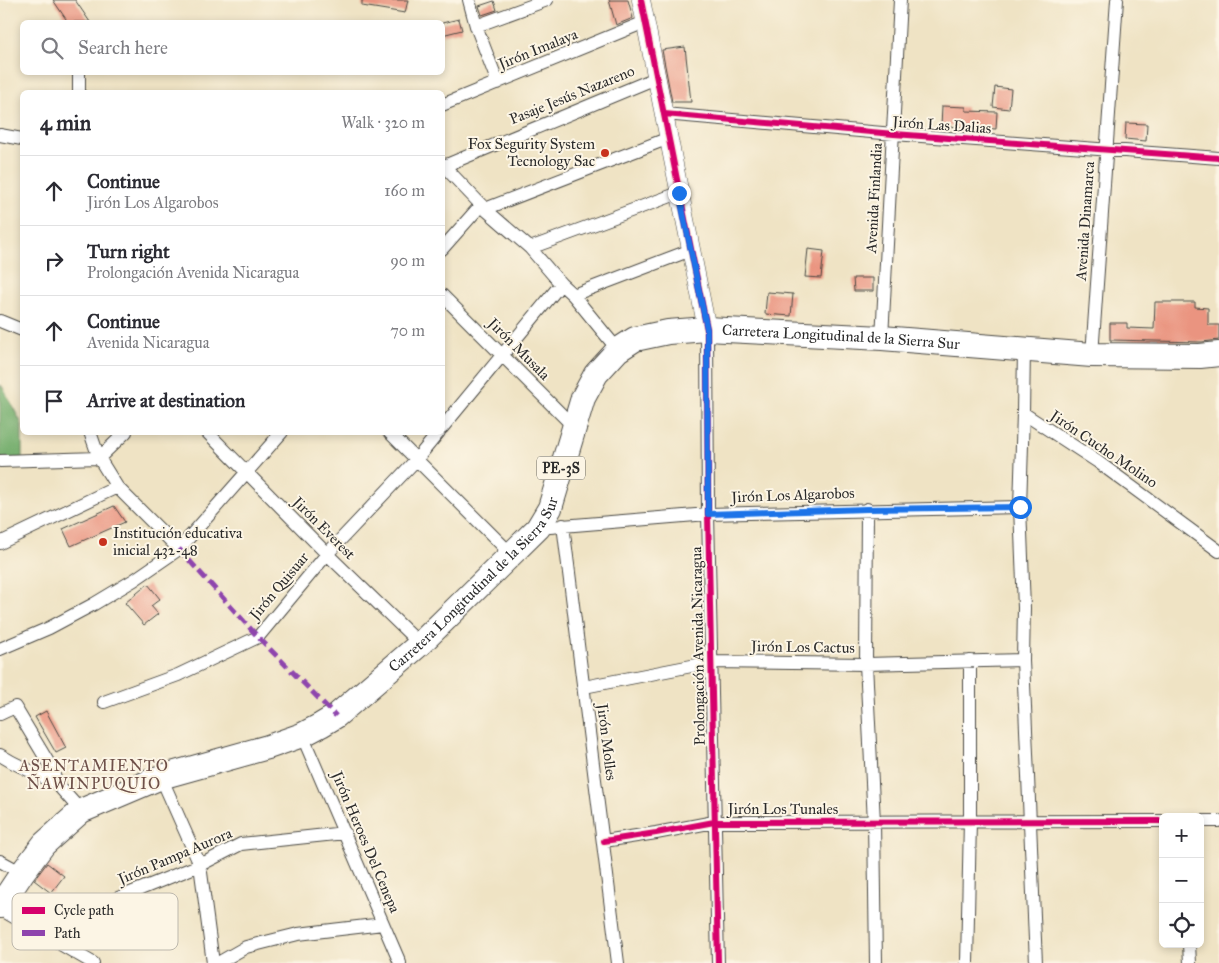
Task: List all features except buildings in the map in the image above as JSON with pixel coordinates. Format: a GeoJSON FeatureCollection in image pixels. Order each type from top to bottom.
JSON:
{"type":"FeatureCollection","features":[{"type":"Feature","properties":{"kind":"highway","name":"Carretera Longitudinal de la Sierra Sur"},"geometry":{"type":"LineString","coordinates":[[0,907],[44,844],[81,811],[161,777],[268,747],[302,735],[336,716],[420,644],[538,528],[550,508],[573,426],[583,398],[596,374],[618,350],[635,339],[668,332],[707,329],[882,338],[1092,355],[1200,356],[1219,354]]}},
{"type":"Feature","properties":{"kind":"street"},"geometry":{"type":"LineString","coordinates":[[469,0],[476,26],[498,83]]}},
{"type":"Feature","properties":{"kind":"street"},"geometry":{"type":"LineString","coordinates":[[476,26],[547,0]]}},
{"type":"Feature","properties":{"kind":"street"},"geometry":{"type":"LineString","coordinates":[[641,0],[707,329]]}},
{"type":"Feature","properties":{"kind":"street","name":"Avenida Finlandia"},"geometry":{"type":"LineString","coordinates":[[882,338],[900,0]]}},
{"type":"Feature","properties":{"kind":"street","name":"Avenida Dinamarca"},"geometry":{"type":"LineString","coordinates":[[1092,355],[1117,0]]}},
{"type":"Feature","properties":{"kind":"street","name":"Jirón Imalaya"},"geometry":{"type":"LineString","coordinates":[[445,104],[645,22]]}},
{"type":"Feature","properties":{"kind":"street"},"geometry":{"type":"LineString","coordinates":[[79,75],[79,90]]}},
{"type":"Feature","properties":{"kind":"street","name":"Pasaje Jesús Nazareno"},"geometry":{"type":"LineString","coordinates":[[445,164],[656,78]]}},
{"type":"Feature","properties":{"kind":"street","name":"Jirón Las Dalias"},"geometry":{"type":"LineString","coordinates":[[664,114],[894,134],[1219,158]]}},
{"type":"Feature","properties":{"kind":"street"},"geometry":{"type":"LineString","coordinates":[[0,135],[20,139]]}},
{"type":"Feature","properties":{"kind":"street"},"geometry":{"type":"LineString","coordinates":[[445,246],[483,207],[669,138]]}},
{"type":"Feature","properties":{"kind":"street"},"geometry":{"type":"LineString","coordinates":[[445,167],[483,207],[530,248],[560,284],[573,295],[618,350]]}},
{"type":"Feature","properties":{"kind":"street"},"geometry":{"type":"LineString","coordinates":[[530,248],[679,193]]}},
{"type":"Feature","properties":{"kind":"street"},"geometry":{"type":"LineString","coordinates":[[573,295],[691,250]]}},
{"type":"Feature","properties":{"kind":"street"},"geometry":{"type":"LineString","coordinates":[[445,424],[560,284]]}},
{"type":"Feature","properties":{"kind":"street","name":"Jirón Musala"},"geometry":{"type":"LineString","coordinates":[[445,298],[573,426]]}},
{"type":"Feature","properties":{"kind":"street"},"geometry":{"type":"LineString","coordinates":[[0,321],[20,329]]}},
{"type":"Feature","properties":{"kind":"street","name":"Prolongación Avenida Nicaragua"},"geometry":{"type":"LineString","coordinates":[[707,329],[708,514],[718,963]]}},
{"type":"Feature","properties":{"kind":"street"},"geometry":{"type":"LineString","coordinates":[[1024,349],[1020,507],[1024,608],[1023,660],[1036,963]]}},
{"type":"Feature","properties":{"kind":"street","name":"Jirón Cucho Molino"},"geometry":{"type":"LineString","coordinates":[[1022,413],[1098,462],[1219,551]]}},
{"type":"Feature","properties":{"kind":"street"},"geometry":{"type":"LineString","coordinates":[[91,435],[99,458],[117,487],[179,549]]}},
{"type":"Feature","properties":{"kind":"street"},"geometry":{"type":"LineString","coordinates":[[0,460],[99,458],[123,435]]}},
{"type":"Feature","properties":{"kind":"street","name":"Jirón Everest"},"geometry":{"type":"LineString","coordinates":[[210,435],[327,554],[420,644]]}},
{"type":"Feature","properties":{"kind":"street"},"geometry":{"type":"LineString","coordinates":[[0,650],[49,628],[94,604],[134,580],[179,549],[279,435]]}},
{"type":"Feature","properties":{"kind":"street"},"geometry":{"type":"LineString","coordinates":[[393,435],[512,555]]}},
{"type":"Feature","properties":{"kind":"street","name":"Jirón Quisuar"},"geometry":{"type":"LineString","coordinates":[[104,702],[178,674],[258,637],[327,554],[416,460],[437,435]]}},
{"type":"Feature","properties":{"kind":"street"},"geometry":{"type":"LineString","coordinates":[[0,543],[117,487]]}},
{"type":"Feature","properties":{"kind":"street","name":"Jirón Los Algarobos"},"geometry":{"type":"LineString","coordinates":[[538,528],[708,514],[1020,507]]}},
{"type":"Feature","properties":{"kind":"street"},"geometry":{"type":"LineString","coordinates":[[867,509],[866,664],[874,822],[876,963]]}},
{"type":"Feature","properties":{"kind":"street","name":"Jirón Molles"},"geometry":{"type":"LineString","coordinates":[[563,525],[618,963]]}},
{"type":"Feature","properties":{"kind":"street","name":"Jirón Los Cactus"},"geometry":{"type":"LineString","coordinates":[[584,687],[712,662],[866,664],[1023,660]]}},
{"type":"Feature","properties":{"kind":"street"},"geometry":{"type":"LineString","coordinates":[[967,963],[970,820],[970,661]]}},
{"type":"Feature","properties":{"kind":"street"},"geometry":{"type":"LineString","coordinates":[[0,714],[15,707],[51,767],[56,784]]}},
{"type":"Feature","properties":{"kind":"street","name":"Jirón Heroes Del Cenepa"},"geometry":{"type":"LineString","coordinates":[[302,735],[400,963]]}},
{"type":"Feature","properties":{"kind":"street"},"geometry":{"type":"LineString","coordinates":[[0,755],[56,784],[81,811]]}},
{"type":"Feature","properties":{"kind":"street"},"geometry":{"type":"LineString","coordinates":[[161,777],[200,865],[213,963]]}},
{"type":"Feature","properties":{"kind":"street"},"geometry":{"type":"LineString","coordinates":[[1204,821],[1219,820]]}},
{"type":"Feature","properties":{"kind":"street","name":"Jirón Los Tunales"},"geometry":{"type":"LineString","coordinates":[[604,841],[714,822],[1159,821]]}},
{"type":"Feature","properties":{"kind":"street","name":"Jirón Pampa Aurora"},"geometry":{"type":"LineString","coordinates":[[130,893],[200,865],[241,844],[345,833]]}},
{"type":"Feature","properties":{"kind":"street"},"geometry":{"type":"LineString","coordinates":[[0,861],[22,873]]}},
{"type":"Feature","properties":{"kind":"street"},"geometry":{"type":"LineString","coordinates":[[0,907],[12,914]]}},
{"type":"Feature","properties":{"kind":"street"},"geometry":{"type":"LineString","coordinates":[[218,963],[246,947],[298,934],[383,924]]}},
{"type":"Feature","properties":{"kind":"street"},"geometry":{"type":"LineString","coordinates":[[1189,948],[1190,963]]}},
{"type":"Feature","properties":{"kind":"street"},"geometry":{"type":"LineString","coordinates":[[70,950],[93,963]]}},
{"type":"Feature","properties":{"kind":"green space"},"geometry":{"type":"Polygon","coordinates":[[[0,385],[20,420],[22,465],[0,467],[0,385]]]}},
{"type":"Feature","properties":{"kind":"marked path"},"geometry":{"type":"LineString","coordinates":[[179,549],[258,637],[336,716]]}},
{"type":"Feature","properties":{"kind":"cycle path"},"geometry":{"type":"LineString","coordinates":[[641,0],[707,329],[708,514],[718,963]]}},
{"type":"Feature","properties":{"kind":"cycle path"},"geometry":{"type":"LineString","coordinates":[[664,114],[894,134],[1219,158]]}},
{"type":"Feature","properties":{"kind":"cycle path"},"geometry":{"type":"LineString","coordinates":[[604,841],[714,822],[1159,821]]}},
{"type":"Feature","properties":{"kind":"place","name":"Fox Segurity System Tecnology Sac"},"geometry":{"type":"Point","coordinates":[605,153]}},
{"type":"Feature","properties":{"kind":"place","name":"Institución educativa inicial 432-48"},"geometry":{"type":"Point","coordinates":[103,542]}},
{"type":"Feature","properties":{"kind":"district","name":"ASENTAMIENTO ÑAWINPUQUIO"},"geometry":{"type":"Point","coordinates":[94,774]}},
{"type":"Feature","properties":{"kind":"route"},"geometry":{"type":"LineString","coordinates":[[679,193],[707,329],[708,514],[1020,507]]}}]}
